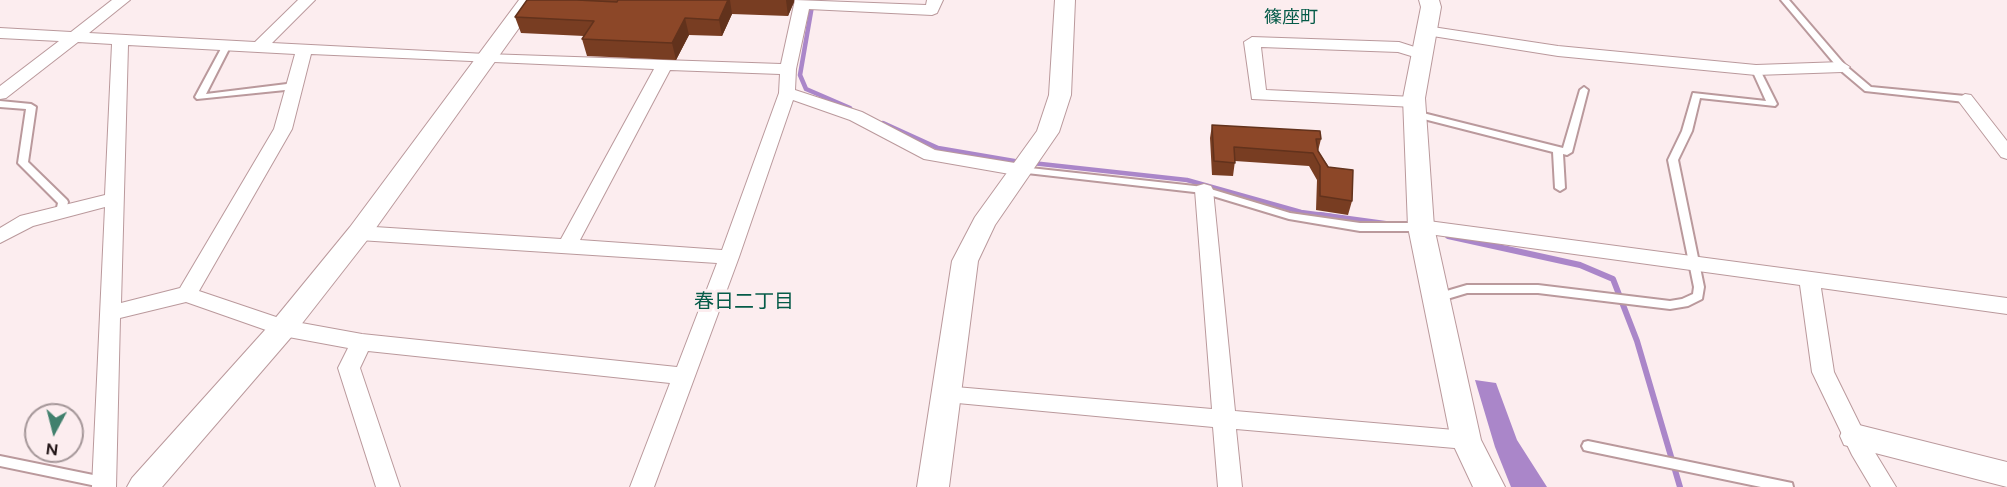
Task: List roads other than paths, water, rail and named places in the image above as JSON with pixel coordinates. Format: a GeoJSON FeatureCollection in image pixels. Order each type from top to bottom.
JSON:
{"type":"FeatureCollection","features":[{"type":"Feature","properties":{"kind":"street"},"geometry":{"type":"LineString","coordinates":[[0,94],[122,0]]}},
{"type":"Feature","properties":{"kind":"street"},"geometry":{"type":"LineString","coordinates":[[259,47],[307,0]]}},
{"type":"Feature","properties":{"kind":"street"},"geometry":{"type":"LineString","coordinates":[[143,487],[283,328],[359,233],[529,0]]}},
{"type":"Feature","properties":{"kind":"street"},"geometry":{"type":"LineString","coordinates":[[642,487],[682,376],[729,257],[787,93],[788,69],[802,2],[932,10],[935,0]]}},
{"type":"Feature","properties":{"kind":"street"},"geometry":{"type":"LineString","coordinates":[[933,487],[944,395],[965,261],[984,223],[1048,132],[1060,95],[1065,0]]}},
{"type":"Feature","properties":{"kind":"street"},"geometry":{"type":"LineString","coordinates":[[1430,0],[1431,7],[1421,54],[1414,108],[1421,227],[1466,440],[1489,487]]}},
{"type":"Feature","properties":{"kind":"street"},"geometry":{"type":"LineString","coordinates":[[1426,31],[1558,51],[1756,70],[1842,67]]}},
{"type":"Feature","properties":{"kind":"street"},"geometry":{"type":"LineString","coordinates":[[0,33],[486,59],[788,69]]}},
{"type":"Feature","properties":{"kind":"street"},"geometry":{"type":"LineString","coordinates":[[104,484],[120,39]]}},
{"type":"Feature","properties":{"kind":"street"},"geometry":{"type":"LineString","coordinates":[[1414,108],[1258,95],[1252,42],[1399,47],[1421,54]]}},
{"type":"Feature","properties":{"kind":"street"},"geometry":{"type":"LineString","coordinates":[[187,294],[283,129],[304,49]]}},
{"type":"Feature","properties":{"kind":"street"},"geometry":{"type":"LineString","coordinates":[[566,248],[665,65]]}},
{"type":"Feature","properties":{"kind":"street"},"geometry":{"type":"LineString","coordinates":[[787,93],[856,116],[930,154],[1021,171]]}},
{"type":"Feature","properties":{"kind":"street"},"geometry":{"type":"LineString","coordinates":[[1965,99],[2004,145]]}},
{"type":"Feature","properties":{"kind":"street"},"geometry":{"type":"LineString","coordinates":[[1204,190],[1230,487]]}},
{"type":"Feature","properties":{"kind":"street"},"geometry":{"type":"LineString","coordinates":[[0,236],[27,221],[114,199]]}},
{"type":"Feature","properties":{"kind":"street"},"geometry":{"type":"LineString","coordinates":[[1421,227],[2007,306]]}},
{"type":"Feature","properties":{"kind":"street"},"geometry":{"type":"LineString","coordinates":[[359,233],[729,257]]}},
{"type":"Feature","properties":{"kind":"street"},"geometry":{"type":"LineString","coordinates":[[1810,281],[1823,372],[1884,487]]}},
{"type":"Feature","properties":{"kind":"street"},"geometry":{"type":"LineString","coordinates":[[111,314],[187,294],[283,328],[362,342],[682,376]]}},
{"type":"Feature","properties":{"kind":"street"},"geometry":{"type":"LineString","coordinates":[[362,342],[349,368],[388,487]]}},
{"type":"Feature","properties":{"kind":"street"},"geometry":{"type":"LineString","coordinates":[[944,395],[1466,440]]}},
{"type":"Feature","properties":{"kind":"street"},"geometry":{"type":"LineString","coordinates":[[1855,436],[2007,475]]}},
{"type":"Feature","properties":{"kind":"lane"},"geometry":{"type":"LineString","coordinates":[[1785,0],[1842,67],[1868,89],[1965,99]]}},
{"type":"Feature","properties":{"kind":"lane"},"geometry":{"type":"LineString","coordinates":[[227,45],[200,97],[295,86]]}},
{"type":"Feature","properties":{"kind":"lane"},"geometry":{"type":"LineString","coordinates":[[1436,298],[1467,290],[1538,289],[1670,305],[1684,303],[1698,296],[1673,160],[1687,131],[1695,95],[1772,104],[1756,70]]}},
{"type":"Feature","properties":{"kind":"lane"},"geometry":{"type":"LineString","coordinates":[[1414,108],[1567,152],[1584,90]]}},
{"type":"Feature","properties":{"kind":"lane"},"geometry":{"type":"LineString","coordinates":[[0,104],[31,106],[23,163],[63,202],[61,212]]}},
{"type":"Feature","properties":{"kind":"lane"},"geometry":{"type":"LineString","coordinates":[[1558,149],[1560,188]]}},
{"type":"Feature","properties":{"kind":"lane"},"geometry":{"type":"LineString","coordinates":[[1021,171],[1204,190],[1289,216],[1360,226],[1421,227]]}},
{"type":"Feature","properties":{"kind":"lane"},"geometry":{"type":"LineString","coordinates":[[1588,446],[1787,487]]}},
{"type":"Feature","properties":{"kind":"lane"},"geometry":{"type":"LineString","coordinates":[[0,461],[104,484]]}},
{"type":"Feature","properties":{"kind":"waterway"},"geometry":{"type":"LineString","coordinates":[[813,0],[800,75],[806,89],[850,108]]}},
{"type":"Feature","properties":{"kind":"waterway"},"geometry":{"type":"LineString","coordinates":[[883,123],[938,148],[1020,162]]}},
{"type":"Feature","properties":{"kind":"waterway"},"geometry":{"type":"LineString","coordinates":[[1032,163],[1187,180],[1301,212],[1331,216]]}},
{"type":"Feature","properties":{"kind":"waterway"},"geometry":{"type":"LineString","coordinates":[[1320,215],[1386,224]]}},
{"type":"Feature","properties":{"kind":"waterway"},"geometry":{"type":"LineString","coordinates":[[1448,236],[1580,265],[1613,279],[1637,341],[1680,487]]}},
{"type":"Feature","properties":{"kind":"district","name":"篠座町"},"geometry":{"type":"Point","coordinates":[1291,18]}},
{"type":"Feature","properties":{"kind":"district","name":"春日二丁目"},"geometry":{"type":"Point","coordinates":[744,302]}}]}
